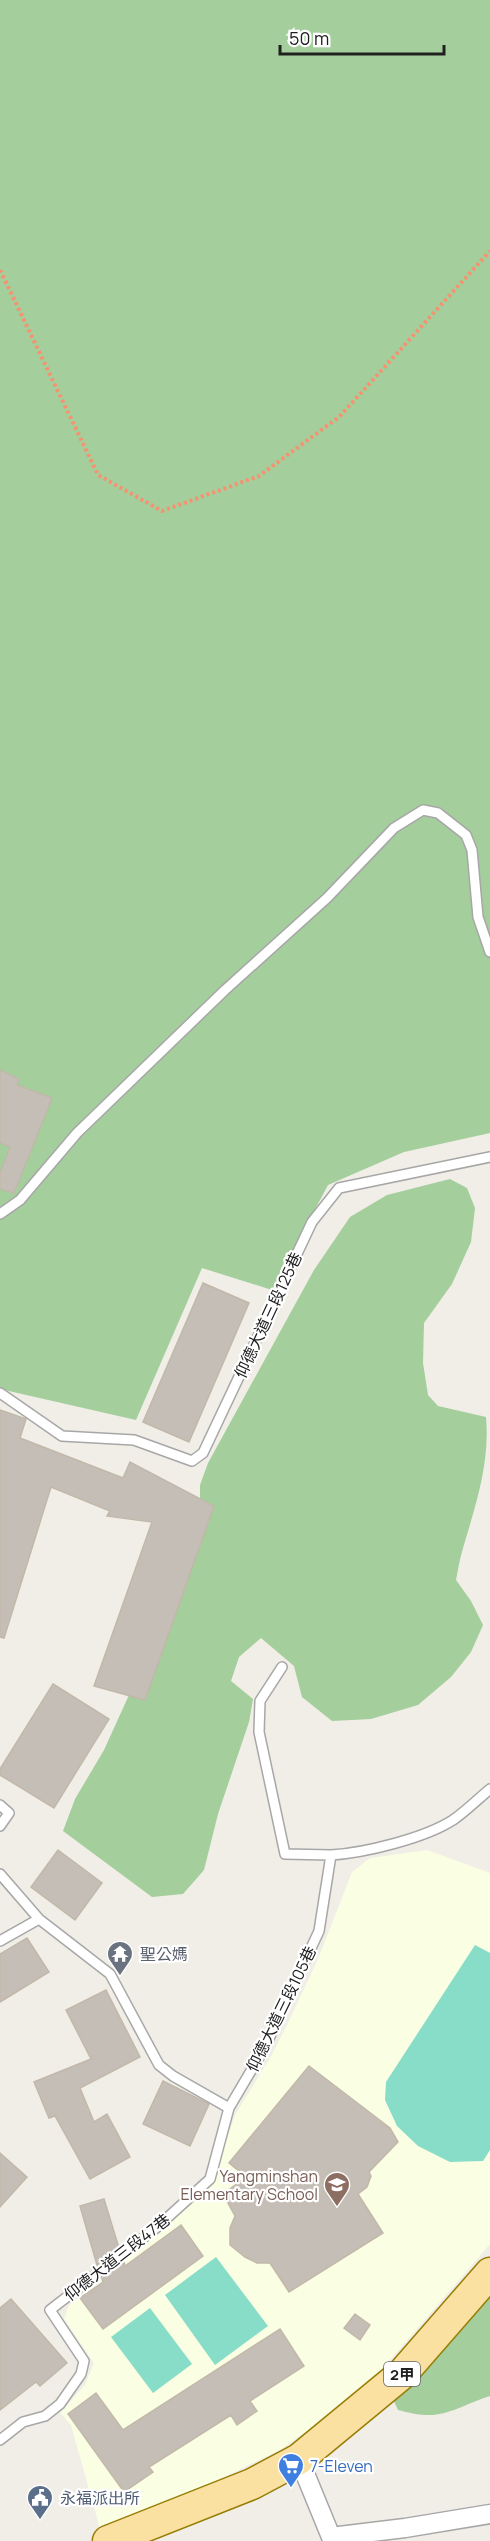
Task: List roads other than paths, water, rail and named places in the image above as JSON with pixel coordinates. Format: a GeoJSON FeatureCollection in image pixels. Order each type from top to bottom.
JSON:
{"type":"FeatureCollection","features":[{"type":"Feature","properties":{"kind":"main road","name":"2甲"},"geometry":{"type":"LineString","coordinates":[[110,2541],[252,2484],[299,2459],[402,2374],[490,2273]]}},
{"type":"Feature","properties":{"kind":"street"},"geometry":{"type":"LineString","coordinates":[[299,2459],[331,2537],[490,2514]]}},
{"type":"Feature","properties":{"kind":"lane"},"geometry":{"type":"LineString","coordinates":[[0,1214],[20,1200],[77,1133],[225,990],[327,898],[394,828],[423,810],[438,813],[466,835],[472,850],[478,917],[490,952]]}},
{"type":"Feature","properties":{"kind":"lane","name":"仰德大道三段125巷"},"geometry":{"type":"LineString","coordinates":[[0,1393],[62,1436],[134,1440],[192,1461],[203,1453],[312,1222],[339,1188],[490,1157]]}},
{"type":"Feature","properties":{"kind":"lane"},"geometry":{"type":"LineString","coordinates":[[282,1667],[260,1701],[259,1732],[285,1854],[332,1856],[408,1839],[453,1820],[490,1789]]}},
{"type":"Feature","properties":{"kind":"lane"},"geometry":{"type":"LineString","coordinates":[[0,1805],[9,1813],[0,1826]]}},
{"type":"Feature","properties":{"kind":"lane","name":"仰德大道三段105巷"},"geometry":{"type":"LineString","coordinates":[[229,2108],[266,2047],[319,1931],[332,1856]]}},
{"type":"Feature","properties":{"kind":"lane"},"geometry":{"type":"LineString","coordinates":[[0,1874],[39,1919],[110,1974],[159,2065],[173,2076],[229,2108]]}},
{"type":"Feature","properties":{"kind":"lane"},"geometry":{"type":"LineString","coordinates":[[0,1941],[39,1919]]}},
{"type":"Feature","properties":{"kind":"lane","name":"仰德大道三段47巷"},"geometry":{"type":"LineString","coordinates":[[0,2440],[23,2422],[45,2416],[60,2404],[81,2374],[84,2361],[50,2310],[156,2228],[210,2179],[229,2108]]}},
{"type":"Feature","properties":{"kind":"place","name":"聖公媽"},"geometry":{"type":"Point","coordinates":[120,1977]}},
{"type":"Feature","properties":{"kind":"place","name":"Yangminshan Elementary School"},"geometry":{"type":"Point","coordinates":[337,2208]}},
{"type":"Feature","properties":{"kind":"place","name":"7-Eleven"},"geometry":{"type":"Point","coordinates":[291,2489]}},
{"type":"Feature","properties":{"kind":"place","name":"永福派出所"},"geometry":{"type":"Point","coordinates":[40,2521]}}]}
